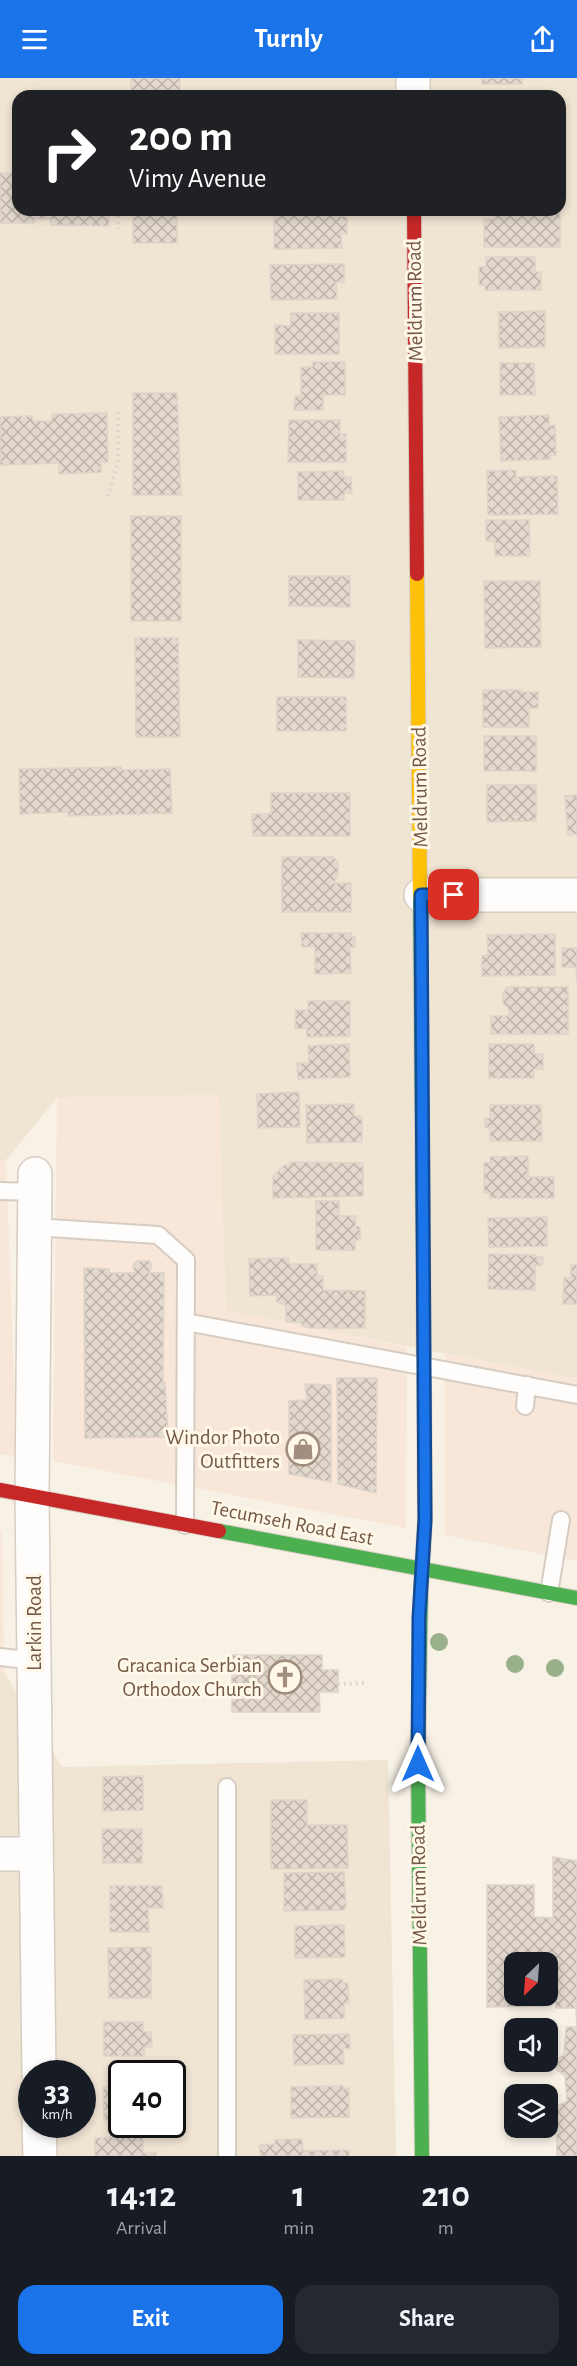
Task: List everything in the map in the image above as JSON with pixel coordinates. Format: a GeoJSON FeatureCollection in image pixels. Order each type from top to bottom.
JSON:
{"type":"FeatureCollection","features":[{"type":"Feature","properties":{"kind":"street","name":"Meldrum Road"},"geometry":{"type":"LineString","coordinates":[[414,216],[425,1520],[418,1776],[422,2156]]}},
{"type":"Feature","properties":{"kind":"street"},"geometry":{"type":"LineString","coordinates":[[421,895],[577,895]]}},
{"type":"Feature","properties":{"kind":"street","name":"Larkin Road"},"geometry":{"type":"LineString","coordinates":[[34,1183],[32,1496],[39,2060]]}},
{"type":"Feature","properties":{"kind":"street","name":"Tecumseh Road East"},"geometry":{"type":"LineString","coordinates":[[0,1490],[577,1598]]}},
{"type":"Feature","properties":{"kind":"street"},"geometry":{"type":"LineString","coordinates":[[0,1854],[36,1854]]}},
{"type":"Feature","properties":{"kind":"street"},"geometry":{"type":"LineString","coordinates":[[39,2138],[40,2156]]}},
{"type":"Feature","properties":{"kind":"lane"},"geometry":{"type":"LineString","coordinates":[[0,1191],[34,1183]]}},
{"type":"Feature","properties":{"kind":"lane"},"geometry":{"type":"LineString","coordinates":[[34,1227],[158,1235],[186,1260],[184,1525]]}},
{"type":"Feature","properties":{"kind":"lane"},"geometry":{"type":"LineString","coordinates":[[186,1322],[577,1395]]}},
{"type":"Feature","properties":{"kind":"lane"},"geometry":{"type":"LineString","coordinates":[[525,1406],[527,1385]]}},
{"type":"Feature","properties":{"kind":"lane"},"geometry":{"type":"LineString","coordinates":[[549,1593],[561,1520]]}},
{"type":"Feature","properties":{"kind":"lane"},"geometry":{"type":"LineString","coordinates":[[0,1657],[35,1661]]}},
{"type":"Feature","properties":{"kind":"lane"},"geometry":{"type":"LineString","coordinates":[[227,1787],[227,2156]]}},
{"type":"Feature","properties":{"kind":"path"},"geometry":{"type":"LineString","coordinates":[[118,216],[118,228]]}},
{"type":"Feature","properties":{"kind":"path"},"geometry":{"type":"LineString","coordinates":[[108,496],[118,462],[118,409]]}},
{"type":"Feature","properties":{"kind":"path"},"geometry":{"type":"LineString","coordinates":[[338,1684],[367,1683]]}},
{"type":"Feature","properties":{"kind":"shaded area"},"geometry":{"type":"Polygon","coordinates":[[[0,78],[577,78],[577,1379],[226,1311],[218,1095],[57,1098],[6,1160],[0,1160],[0,78]]]}},
{"type":"Feature","properties":{"kind":"shaded area"},"geometry":{"type":"Polygon","coordinates":[[[219,1095],[226,1310],[407,1347],[406,1528],[53,1461],[57,1098],[219,1095]]]}},
{"type":"Feature","properties":{"kind":"shaded area"},"geometry":{"type":"Polygon","coordinates":[[[0,1160],[6,1160],[17,1457],[0,1454],[0,1160]]]}},
{"type":"Feature","properties":{"kind":"shaded area"},"geometry":{"type":"Polygon","coordinates":[[[445,1354],[577,1379],[577,1561],[445,1535],[445,1354]]]}},
{"type":"Feature","properties":{"kind":"shaded area"},"geometry":{"type":"Polygon","coordinates":[[[0,1530],[2,1530],[4,1672],[0,1672],[0,1530]]]}},
{"type":"Feature","properties":{"kind":"shaded area"},"geometry":{"type":"Polygon","coordinates":[[[0,1672],[4,1672],[62,1767],[388,1760],[396,2156],[0,2156],[0,1672]]]}},
{"type":"Feature","properties":{"kind":"building"},"geometry":{"type":"Polygon","coordinates":[[[131,78],[180,78],[180,90],[131,90],[131,78]]]}},
{"type":"Feature","properties":{"kind":"building"},"geometry":{"type":"Polygon","coordinates":[[[482,78],[522,78],[522,84],[482,84],[482,78]]]}},
{"type":"Feature","properties":{"kind":"building"},"geometry":{"type":"Polygon","coordinates":[[[0,173],[12,173],[12,216],[109,216],[109,226],[51,225],[50,219],[34,219],[34,223],[0,223],[0,173]]]}},
{"type":"Feature","properties":{"kind":"building"},"geometry":{"type":"Polygon","coordinates":[[[133,216],[177,216],[177,243],[133,243],[133,216]]]}},
{"type":"Feature","properties":{"kind":"building"},"geometry":{"type":"Polygon","coordinates":[[[274,216],[347,216],[347,234],[341,234],[342,248],[274,249],[274,216]]]}},
{"type":"Feature","properties":{"kind":"building"},"geometry":{"type":"Polygon","coordinates":[[[495,216],[560,216],[560,247],[484,247],[484,219],[495,219],[495,216]]]}},
{"type":"Feature","properties":{"kind":"building"},"geometry":{"type":"Polygon","coordinates":[[[486,257],[535,257],[535,272],[541,272],[541,290],[485,290],[485,285],[479,285],[479,267],[486,267],[486,257]]]}},
{"type":"Feature","properties":{"kind":"building"},"geometry":{"type":"Polygon","coordinates":[[[344,264],[344,282],[336,282],[337,299],[271,300],[270,265],[344,264]]]}},
{"type":"Feature","properties":{"kind":"building"},"geometry":{"type":"Polygon","coordinates":[[[545,311],[545,347],[499,348],[499,312],[545,311]]]}},
{"type":"Feature","properties":{"kind":"building"},"geometry":{"type":"Polygon","coordinates":[[[291,313],[339,313],[339,354],[275,354],[275,325],[291,326],[291,313]]]}},
{"type":"Feature","properties":{"kind":"building"},"geometry":{"type":"Polygon","coordinates":[[[313,362],[345,362],[345,395],[323,395],[323,410],[294,410],[295,396],[301,396],[301,367],[312,367],[313,362]]]}},
{"type":"Feature","properties":{"kind":"building"},"geometry":{"type":"Polygon","coordinates":[[[500,363],[534,363],[535,395],[500,395],[500,363]]]}},
{"type":"Feature","properties":{"kind":"building"},"geometry":{"type":"Polygon","coordinates":[[[133,393],[177,393],[181,495],[133,495],[133,393]]]}},
{"type":"Feature","properties":{"kind":"building"},"geometry":{"type":"Polygon","coordinates":[[[107,413],[108,462],[101,462],[101,472],[59,474],[59,463],[0,465],[0,417],[32,416],[33,421],[52,421],[52,414],[107,413]]]}},
{"type":"Feature","properties":{"kind":"building"},"geometry":{"type":"Polygon","coordinates":[[[549,415],[549,426],[555,425],[556,455],[550,456],[551,459],[501,461],[499,417],[549,415]]]}},
{"type":"Feature","properties":{"kind":"building"},"geometry":{"type":"Polygon","coordinates":[[[289,420],[340,420],[340,434],[346,434],[346,462],[288,462],[289,420]]]}},
{"type":"Feature","properties":{"kind":"building"},"geometry":{"type":"Polygon","coordinates":[[[516,470],[516,477],[557,476],[558,514],[488,515],[487,471],[516,470]]]}},
{"type":"Feature","properties":{"kind":"building"},"geometry":{"type":"Polygon","coordinates":[[[343,471],[344,477],[351,477],[352,493],[344,493],[344,500],[298,500],[298,472],[343,471]]]}},
{"type":"Feature","properties":{"kind":"building"},"geometry":{"type":"Polygon","coordinates":[[[131,516],[181,516],[181,621],[131,621],[131,516]]]}},
{"type":"Feature","properties":{"kind":"building"},"geometry":{"type":"Polygon","coordinates":[[[486,520],[529,520],[530,556],[495,556],[495,541],[486,541],[486,520]]]}},
{"type":"Feature","properties":{"kind":"building"},"geometry":{"type":"Polygon","coordinates":[[[289,576],[350,576],[350,607],[289,606],[289,576]]]}},
{"type":"Feature","properties":{"kind":"building"},"geometry":{"type":"Polygon","coordinates":[[[484,581],[540,581],[541,647],[485,648],[484,581]]]}},
{"type":"Feature","properties":{"kind":"building"},"geometry":{"type":"Polygon","coordinates":[[[135,638],[178,638],[180,737],[136,737],[135,638]]]}},
{"type":"Feature","properties":{"kind":"building"},"geometry":{"type":"Polygon","coordinates":[[[298,640],[355,641],[354,678],[298,677],[298,640]]]}},
{"type":"Feature","properties":{"kind":"building"},"geometry":{"type":"Polygon","coordinates":[[[483,690],[538,692],[538,708],[529,708],[529,727],[483,727],[483,690]]]}},
{"type":"Feature","properties":{"kind":"building"},"geometry":{"type":"Polygon","coordinates":[[[277,697],[346,697],[346,731],[277,731],[277,697]]]}},
{"type":"Feature","properties":{"kind":"building"},"geometry":{"type":"Polygon","coordinates":[[[484,736],[536,736],[536,771],[484,771],[484,736]]]}},
{"type":"Feature","properties":{"kind":"building"},"geometry":{"type":"Polygon","coordinates":[[[121,767],[122,770],[170,769],[172,813],[68,816],[68,812],[20,814],[19,769],[121,767]]]}},
{"type":"Feature","properties":{"kind":"building"},"geometry":{"type":"Polygon","coordinates":[[[487,785],[536,785],[536,821],[487,822],[487,785]]]}},
{"type":"Feature","properties":{"kind":"building"},"geometry":{"type":"Polygon","coordinates":[[[271,793],[350,793],[350,836],[253,836],[252,814],[271,814],[271,793]]]}},
{"type":"Feature","properties":{"kind":"building"},"geometry":{"type":"Polygon","coordinates":[[[577,795],[577,834],[568,835],[565,796],[577,795]]]}},
{"type":"Feature","properties":{"kind":"building"},"geometry":{"type":"Polygon","coordinates":[[[282,857],[333,857],[338,862],[338,874],[334,883],[351,883],[351,912],[282,912],[282,857]]]}},
{"type":"Feature","properties":{"kind":"building"},"geometry":{"type":"Polygon","coordinates":[[[301,933],[351,933],[351,937],[355,937],[355,947],[350,947],[351,973],[315,974],[315,947],[302,947],[301,933]]]}},
{"type":"Feature","properties":{"kind":"building"},"geometry":{"type":"Polygon","coordinates":[[[555,934],[555,975],[482,976],[482,956],[488,955],[487,935],[555,934]]]}},
{"type":"Feature","properties":{"kind":"building"},"geometry":{"type":"Polygon","coordinates":[[[562,948],[577,948],[577,982],[576,967],[562,967],[562,948]]]}},
{"type":"Feature","properties":{"kind":"building"},"geometry":{"type":"Polygon","coordinates":[[[507,987],[568,987],[568,1034],[491,1034],[491,1016],[509,1016],[509,1009],[503,1003],[503,993],[507,987]]]}},
{"type":"Feature","properties":{"kind":"building"},"geometry":{"type":"Polygon","coordinates":[[[308,1001],[350,1001],[350,1036],[307,1037],[307,1028],[295,1029],[296,1010],[308,1010],[308,1001]]]}},
{"type":"Feature","properties":{"kind":"building"},"geometry":{"type":"Polygon","coordinates":[[[349,1044],[350,1077],[298,1079],[297,1063],[309,1063],[308,1046],[349,1044]]]}},
{"type":"Feature","properties":{"kind":"building"},"geometry":{"type":"Polygon","coordinates":[[[489,1044],[534,1044],[534,1054],[543,1054],[543,1069],[534,1069],[534,1078],[489,1078],[489,1044]]]}},
{"type":"Feature","properties":{"kind":"building"},"geometry":{"type":"Polygon","coordinates":[[[299,1092],[300,1127],[258,1128],[257,1094],[299,1092]]]}},
{"type":"Feature","properties":{"kind":"building"},"geometry":{"type":"Polygon","coordinates":[[[354,1104],[354,1116],[362,1116],[362,1142],[307,1143],[306,1105],[354,1104]]]}},
{"type":"Feature","properties":{"kind":"building"},"geometry":{"type":"Polygon","coordinates":[[[490,1105],[541,1105],[542,1141],[490,1141],[490,1129],[485,1127],[485,1118],[490,1118],[490,1105]]]}},
{"type":"Feature","properties":{"kind":"building"},"geometry":{"type":"Polygon","coordinates":[[[528,1156],[528,1177],[554,1177],[554,1198],[490,1198],[490,1193],[484,1193],[484,1163],[490,1163],[490,1157],[528,1156]]]}},
{"type":"Feature","properties":{"kind":"building"},"geometry":{"type":"Polygon","coordinates":[[[290,1162],[363,1163],[363,1196],[273,1198],[273,1176],[284,1165],[290,1165],[290,1162]]]}},
{"type":"Feature","properties":{"kind":"building"},"geometry":{"type":"Polygon","coordinates":[[[316,1201],[339,1201],[339,1216],[356,1216],[355,1226],[360,1227],[360,1240],[355,1240],[355,1250],[316,1250],[316,1201]]]}},
{"type":"Feature","properties":{"kind":"building"},"geometry":{"type":"Polygon","coordinates":[[[547,1217],[547,1246],[489,1247],[488,1218],[547,1217]]]}},
{"type":"Feature","properties":{"kind":"building"},"geometry":{"type":"Polygon","coordinates":[[[489,1254],[543,1257],[542,1265],[535,1265],[535,1290],[488,1289],[489,1254]]]}},
{"type":"Feature","properties":{"kind":"building"},"geometry":{"type":"Polygon","coordinates":[[[288,1258],[289,1264],[317,1264],[317,1276],[323,1276],[323,1290],[365,1291],[365,1328],[310,1328],[302,1326],[302,1322],[286,1322],[286,1305],[277,1302],[276,1295],[250,1296],[249,1259],[288,1258]]]}},
{"type":"Feature","properties":{"kind":"building"},"geometry":{"type":"Polygon","coordinates":[[[137,1261],[149,1261],[152,1265],[149,1273],[164,1273],[163,1383],[165,1383],[168,1437],[85,1438],[84,1268],[109,1269],[109,1273],[135,1273],[133,1265],[137,1261]]]}},
{"type":"Feature","properties":{"kind":"building"},"geometry":{"type":"Polygon","coordinates":[[[571,1265],[577,1265],[577,1304],[563,1304],[564,1278],[571,1278],[571,1265]]]}},
{"type":"Feature","properties":{"kind":"building"},"geometry":{"type":"Polygon","coordinates":[[[337,1378],[377,1378],[376,1493],[338,1484],[337,1378]]]}},
{"type":"Feature","properties":{"kind":"building"},"geometry":{"type":"Polygon","coordinates":[[[305,1384],[331,1385],[331,1482],[289,1474],[289,1401],[307,1400],[305,1384]]]}},
{"type":"Feature","properties":{"kind":"building","name":"Gracanica Serbian Orthodox Church"},"geometry":{"type":"Polygon","coordinates":[[[232,1655],[322,1655],[322,1670],[338,1670],[338,1692],[319,1692],[320,1712],[232,1712],[232,1655]]]}},
{"type":"Feature","properties":{"kind":"building"},"geometry":{"type":"Polygon","coordinates":[[[143,1776],[143,1810],[103,1811],[103,1777],[143,1776]]]}},
{"type":"Feature","properties":{"kind":"building"},"geometry":{"type":"Polygon","coordinates":[[[271,1800],[307,1800],[307,1825],[347,1825],[348,1868],[271,1869],[271,1800]]]}},
{"type":"Feature","properties":{"kind":"building"},"geometry":{"type":"Polygon","coordinates":[[[102,1829],[142,1829],[142,1863],[103,1863],[102,1829]]]}},
{"type":"Feature","properties":{"kind":"building"},"geometry":{"type":"Polygon","coordinates":[[[553,1857],[577,1861],[577,2027],[576,2008],[556,2008],[558,2006],[558,1952],[504,1952],[504,2006],[542,2006],[487,2007],[487,1885],[534,1885],[534,1917],[553,1918],[553,1857]]]}},
{"type":"Feature","properties":{"kind":"building"},"geometry":{"type":"Polygon","coordinates":[[[344,1872],[346,1907],[344,1910],[284,1911],[284,1873],[344,1872]]]}},
{"type":"Feature","properties":{"kind":"building"},"geometry":{"type":"Polygon","coordinates":[[[110,1886],[162,1886],[163,1908],[148,1908],[149,1932],[110,1932],[110,1886]]]}},
{"type":"Feature","properties":{"kind":"building"},"geometry":{"type":"Polygon","coordinates":[[[344,1925],[345,1957],[295,1958],[295,1926],[344,1925]]]}},
{"type":"Feature","properties":{"kind":"building"},"geometry":{"type":"Polygon","coordinates":[[[151,1947],[151,1998],[109,1998],[108,1948],[151,1947]]]}},
{"type":"Feature","properties":{"kind":"building"},"geometry":{"type":"Polygon","coordinates":[[[342,1979],[343,1983],[348,1983],[349,2003],[344,2003],[344,2018],[305,2019],[304,1980],[342,1979]]]}},
{"type":"Feature","properties":{"kind":"building"},"geometry":{"type":"Polygon","coordinates":[[[104,2022],[143,2022],[143,2032],[151,2032],[152,2047],[144,2047],[144,2056],[104,2056],[104,2022]]]}},
{"type":"Feature","properties":{"kind":"building"},"geometry":{"type":"Polygon","coordinates":[[[566,2027],[577,2027],[577,2156],[557,2156],[558,2106],[567,2101],[565,2076],[558,2071],[558,2059],[564,2054],[566,2027]]]}},
{"type":"Feature","properties":{"kind":"building"},"geometry":{"type":"Polygon","coordinates":[[[349,2034],[350,2049],[343,2048],[344,2064],[294,2065],[293,2035],[349,2034]]]}},
{"type":"Feature","properties":{"kind":"building"},"geometry":{"type":"Polygon","coordinates":[[[343,2086],[343,2089],[349,2088],[349,2117],[291,2118],[291,2087],[343,2086]]]}},
{"type":"Feature","properties":{"kind":"building"},"geometry":{"type":"Polygon","coordinates":[[[103,2087],[108,2087],[108,2120],[104,2120],[103,2087]]]}},
{"type":"Feature","properties":{"kind":"building"},"geometry":{"type":"Polygon","coordinates":[[[96,2138],[143,2138],[143,2153],[156,2153],[156,2156],[95,2156],[96,2138]]]}},
{"type":"Feature","properties":{"kind":"building"},"geometry":{"type":"Polygon","coordinates":[[[302,2139],[303,2151],[349,2150],[349,2156],[260,2156],[260,2145],[275,2144],[275,2140],[302,2139]]]}},
{"type":"Feature","properties":{"kind":"traffic: fast"},"geometry":{"type":"LineString","coordinates":[[420,897],[423,1240]]}},
{"type":"Feature","properties":{"kind":"traffic: fast"},"geometry":{"type":"LineString","coordinates":[[219,1531],[577,1598]]}},
{"type":"Feature","properties":{"kind":"traffic: fast"},"geometry":{"type":"LineString","coordinates":[[421,1587],[418,1764],[422,2156]]}},
{"type":"Feature","properties":{"kind":"traffic: slow"},"geometry":{"type":"LineString","coordinates":[[417,574],[420,897]]}},
{"type":"Feature","properties":{"kind":"traffic: jam"},"geometry":{"type":"LineString","coordinates":[[414,216],[417,574]]}},
{"type":"Feature","properties":{"kind":"traffic: jam"},"geometry":{"type":"LineString","coordinates":[[421,1587],[425,1520],[423,1240]]}},
{"type":"Feature","properties":{"kind":"traffic: jam"},"geometry":{"type":"LineString","coordinates":[[0,1490],[219,1531]]}},
{"type":"Feature","properties":{"kind":"place","name":"Windor Photo Outfitters"},"geometry":{"type":"Point","coordinates":[303,1449]}},
{"type":"Feature","properties":{"kind":"place","name":"Gracanica Serbian Orthodox Church"},"geometry":{"type":"Point","coordinates":[285,1677]}},
{"type":"Feature","properties":{"kind":"route"},"geometry":{"type":"LineString","coordinates":[[418,1764],[419,1618],[425,1520],[421,895],[454,895]]}}]}
